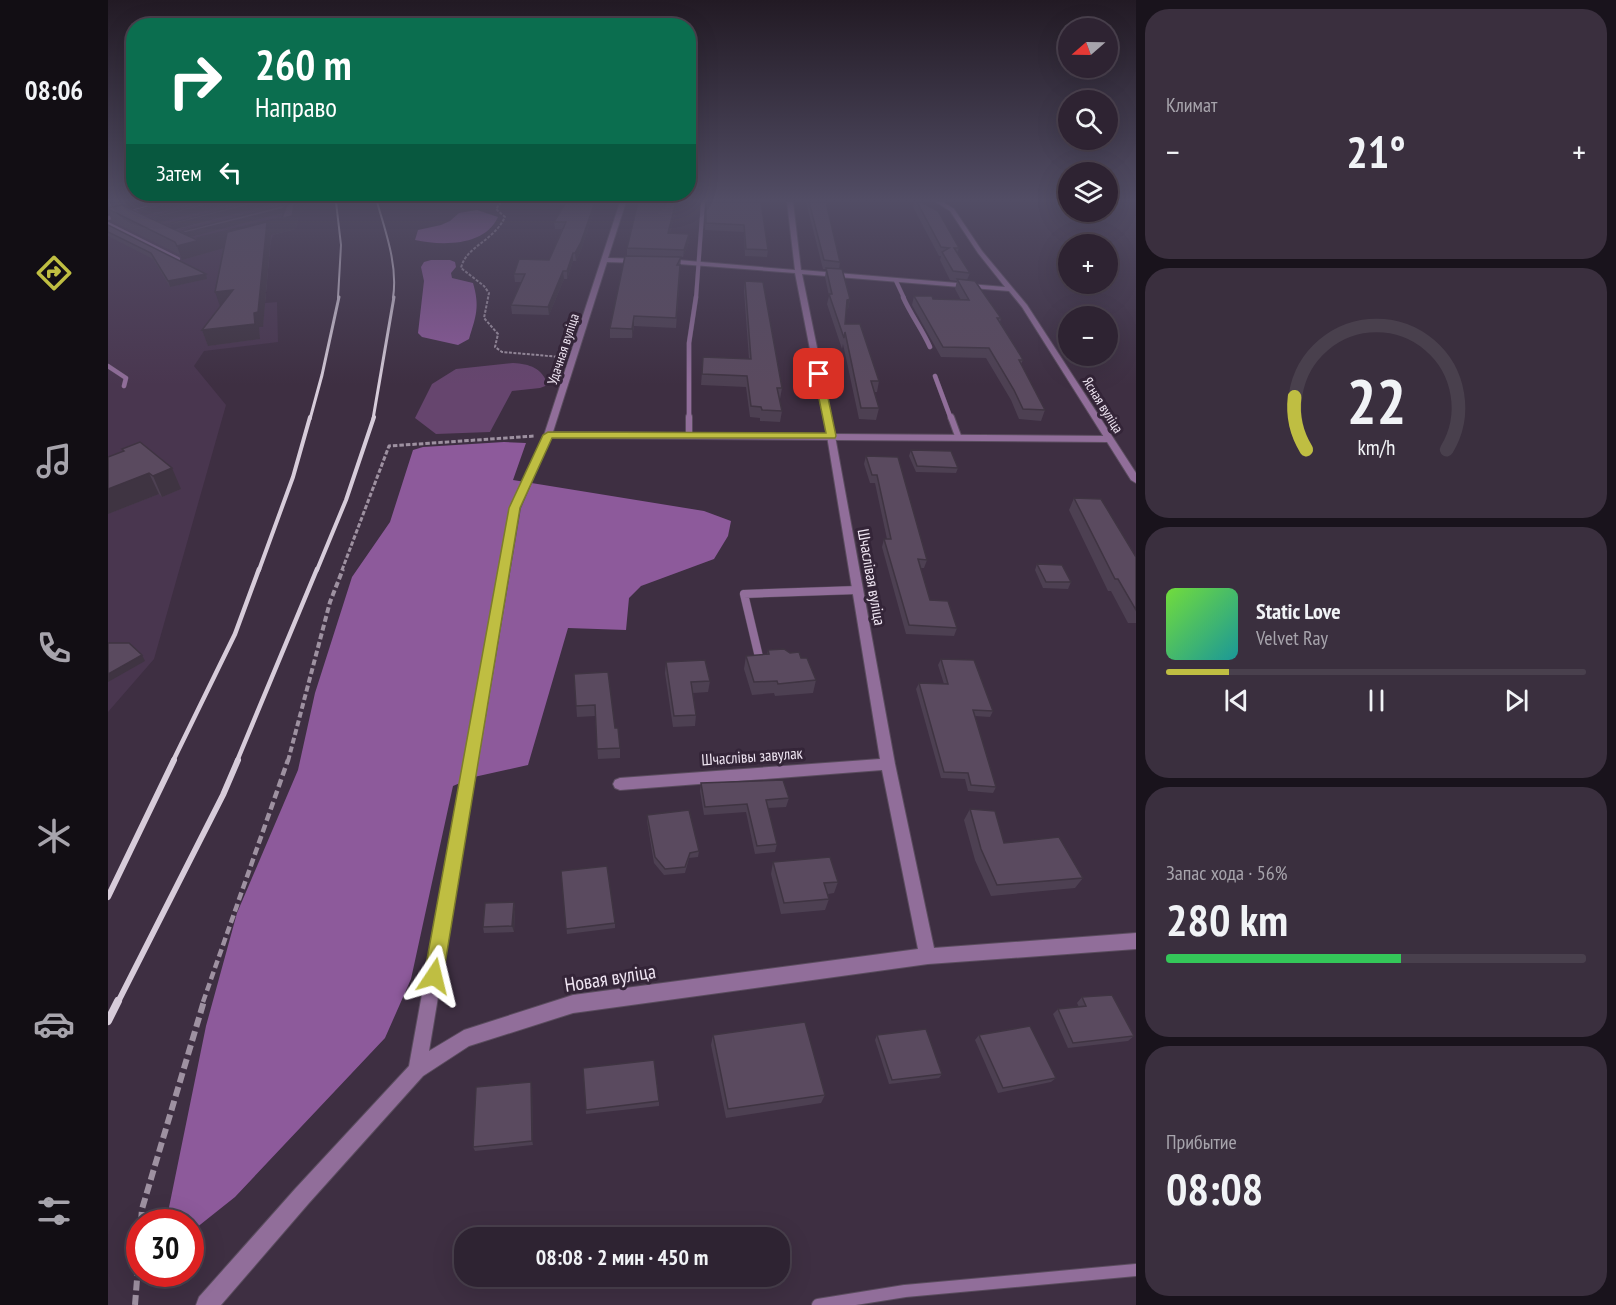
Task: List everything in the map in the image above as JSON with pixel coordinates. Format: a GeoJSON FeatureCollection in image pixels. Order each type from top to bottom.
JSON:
{"type":"FeatureCollection","features":[{"type":"Feature","properties":{"kind":"street","name":"Удачная вуліца"},"geometry":{"type":"LineString","coordinates":[[417,1070],[514,508],[548,435],[604,263]]}},
{"type":"Feature","properties":{"kind":"street"},"geometry":{"type":"LineString","coordinates":[[709,263],[1011,289]]}},
{"type":"Feature","properties":{"kind":"street","name":"Шчаслівая вуліца"},"geometry":{"type":"LineString","coordinates":[[797,263],[831,436],[888,764],[928,956]]}},
{"type":"Feature","properties":{"kind":"street","name":"Ясная вуліца"},"geometry":{"type":"LineString","coordinates":[[989,263],[1043,332],[1136,480]]}},
{"type":"Feature","properties":{"kind":"street","name":"Шчаслівы завулак"},"geometry":{"type":"LineString","coordinates":[[620,784],[888,764]]}},
{"type":"Feature","properties":{"kind":"street","name":"Новая вуліца"},"geometry":{"type":"LineString","coordinates":[[207,1305],[417,1070],[464,1040],[509,1023],[573,1005],[928,956],[1136,941]]}},
{"type":"Feature","properties":{"kind":"lane"},"geometry":{"type":"LineString","coordinates":[[688,436],[689,343],[698,263]]}},
{"type":"Feature","properties":{"kind":"lane"},"geometry":{"type":"LineString","coordinates":[[897,280],[915,324],[923,332],[930,347]]}},
{"type":"Feature","properties":{"kind":"lane"},"geometry":{"type":"LineString","coordinates":[[109,367],[126,378],[124,386]]}},
{"type":"Feature","properties":{"kind":"lane"},"geometry":{"type":"LineString","coordinates":[[935,376],[958,436]]}},
{"type":"Feature","properties":{"kind":"lane"},"geometry":{"type":"LineString","coordinates":[[548,435],[1108,438]]}},
{"type":"Feature","properties":{"kind":"lane"},"geometry":{"type":"LineString","coordinates":[[759,657],[744,594],[857,590]]}},
{"type":"Feature","properties":{"kind":"lane"},"geometry":{"type":"LineString","coordinates":[[818,1305],[905,1291],[1136,1270]]}},
{"type":"Feature","properties":{"kind":"path"},"geometry":{"type":"LineString","coordinates":[[463,263],[461,268],[484,286],[489,293],[484,318],[498,334],[495,347],[502,352],[573,357]]}},
{"type":"Feature","properties":{"kind":"path"},"geometry":{"type":"LineString","coordinates":[[142,1209],[206,993],[283,780],[330,602],[389,446],[548,435]]}},
{"type":"Feature","properties":{"kind":"path"},"geometry":{"type":"LineString","coordinates":[[135,1305],[136,1287]]}},
{"type":"Feature","properties":{"kind":"shaded area"},"geometry":{"type":"Polygon","coordinates":[[[108,263],[269,263],[265,303],[277,302],[278,342],[204,351],[194,366],[226,405],[154,659],[108,712],[108,263]]]}},
{"type":"Feature","properties":{"kind":"shaded area"},"geometry":{"type":"Polygon","coordinates":[[[423,263],[455,263],[456,267],[451,273],[452,278],[473,283],[477,305],[469,339],[458,345],[422,337],[418,333],[424,281],[421,267],[423,263]]]}},
{"type":"Feature","properties":{"kind":"shaded area"},"geometry":{"type":"Polygon","coordinates":[[[513,363],[535,368],[548,385],[512,391],[490,432],[436,434],[415,418],[432,384],[456,369],[513,363]]]}},
{"type":"Feature","properties":{"kind":"shaded area"},"geometry":{"type":"Polygon","coordinates":[[[504,442],[526,443],[513,480],[704,511],[731,521],[728,536],[714,559],[641,586],[629,598],[626,630],[568,628],[528,765],[474,777],[453,786],[411,979],[385,1038],[235,1197],[204,1222],[204,1209],[169,1209],[206,1026],[237,913],[298,770],[315,693],[352,577],[390,522],[413,450],[423,447],[504,442]]]}},
{"type":"Feature","properties":{"kind":"building"},"geometry":{"type":"Polygon","coordinates":[[[157,263],[184,263],[206,274],[168,281],[157,263]]]}},
{"type":"Feature","properties":{"kind":"building"},"geometry":{"type":"Polygon","coordinates":[[[221,263],[263,263],[258,312],[254,313],[255,324],[202,330],[233,290],[215,292],[221,263]]]}},
{"type":"Feature","properties":{"kind":"building"},"geometry":{"type":"Polygon","coordinates":[[[518,263],[570,263],[567,271],[563,271],[548,307],[511,305],[525,274],[514,274],[518,263]]]}},
{"type":"Feature","properties":{"kind":"building"},"geometry":{"type":"Polygon","coordinates":[[[624,263],[678,263],[677,265],[680,265],[676,318],[634,316],[632,329],[610,328],[624,263]]]}},
{"type":"Feature","properties":{"kind":"building"},"geometry":{"type":"Polygon","coordinates":[[[948,263],[964,263],[970,273],[953,271],[948,263]]]}},
{"type":"Feature","properties":{"kind":"building"},"geometry":{"type":"Polygon","coordinates":[[[826,268],[842,269],[850,299],[847,300],[845,324],[860,324],[879,381],[871,381],[879,408],[861,408],[845,332],[844,338],[829,294],[832,294],[826,268]]]}},
{"type":"Feature","properties":{"kind":"building"},"geometry":{"type":"Polygon","coordinates":[[[957,279],[975,281],[1001,318],[997,318],[1023,360],[1019,360],[1045,410],[1023,409],[989,348],[943,347],[914,296],[969,300],[957,279]]]}},
{"type":"Feature","properties":{"kind":"building"},"geometry":{"type":"Polygon","coordinates":[[[745,281],[763,282],[782,388],[777,388],[782,411],[762,410],[761,407],[751,406],[747,376],[702,374],[703,357],[751,359],[745,281]]]}},
{"type":"Feature","properties":{"kind":"building"},"geometry":{"type":"Polygon","coordinates":[[[140,442],[172,468],[153,476],[149,473],[108,489],[108,457],[140,442]]]}},
{"type":"Feature","properties":{"kind":"building"},"geometry":{"type":"Polygon","coordinates":[[[911,450],[951,451],[958,468],[917,466],[911,450]]]}},
{"type":"Feature","properties":{"kind":"building"},"geometry":{"type":"Polygon","coordinates":[[[866,456],[898,457],[927,560],[918,559],[930,600],[948,601],[957,628],[909,625],[884,539],[891,539],[877,475],[872,475],[866,456]]]}},
{"type":"Feature","properties":{"kind":"building"},"geometry":{"type":"Polygon","coordinates":[[[1074,498],[1101,499],[1136,557],[1136,610],[1118,579],[1115,579],[1074,498]]]}},
{"type":"Feature","properties":{"kind":"building"},"geometry":{"type":"Polygon","coordinates":[[[1037,564],[1062,565],[1071,582],[1046,582],[1037,564]]]}},
{"type":"Feature","properties":{"kind":"building"},"geometry":{"type":"Polygon","coordinates":[[[108,643],[129,643],[142,655],[108,674],[108,643]]]}},
{"type":"Feature","properties":{"kind":"building"},"geometry":{"type":"Polygon","coordinates":[[[784,649],[790,653],[799,652],[801,658],[807,658],[816,680],[778,684],[777,681],[754,682],[746,656],[769,654],[768,650],[784,649]]]}},
{"type":"Feature","properties":{"kind":"building"},"geometry":{"type":"Polygon","coordinates":[[[941,659],[974,660],[993,711],[973,710],[996,787],[971,785],[968,773],[944,772],[919,683],[948,684],[941,659]]]}},
{"type":"Feature","properties":{"kind":"building"},"geometry":{"type":"Polygon","coordinates":[[[705,660],[710,681],[691,682],[696,715],[674,716],[666,662],[705,660]]]}},
{"type":"Feature","properties":{"kind":"building"},"geometry":{"type":"Polygon","coordinates":[[[608,672],[615,728],[618,728],[620,748],[597,749],[595,705],[576,706],[574,674],[608,672]]]}},
{"type":"Feature","properties":{"kind":"building"},"geometry":{"type":"Polygon","coordinates":[[[783,780],[789,798],[766,800],[777,844],[757,846],[747,804],[705,807],[701,783],[783,780]]]}},
{"type":"Feature","properties":{"kind":"building"},"geometry":{"type":"Polygon","coordinates":[[[970,809],[995,811],[1004,843],[1059,837],[1083,878],[997,885],[981,849],[970,809]]]}},
{"type":"Feature","properties":{"kind":"building"},"geometry":{"type":"Polygon","coordinates":[[[689,810],[699,851],[690,853],[685,867],[665,869],[655,857],[647,815],[689,810]]]}},
{"type":"Feature","properties":{"kind":"building"},"geometry":{"type":"Polygon","coordinates":[[[830,857],[838,882],[824,883],[829,899],[784,903],[773,862],[830,857]]]}},
{"type":"Feature","properties":{"kind":"building"},"geometry":{"type":"Polygon","coordinates":[[[607,866],[615,923],[566,929],[561,871],[607,866]]]}},
{"type":"Feature","properties":{"kind":"building"},"geometry":{"type":"Polygon","coordinates":[[[514,902],[512,926],[483,927],[485,903],[514,902]]]}},
{"type":"Feature","properties":{"kind":"building"},"geometry":{"type":"Polygon","coordinates":[[[1112,995],[1134,1036],[1073,1043],[1058,1009],[1086,1006],[1082,997],[1112,995]]]}},
{"type":"Feature","properties":{"kind":"building"},"geometry":{"type":"Polygon","coordinates":[[[805,1022],[825,1095],[728,1109],[713,1035],[805,1022]]]}},
{"type":"Feature","properties":{"kind":"building"},"geometry":{"type":"Polygon","coordinates":[[[1030,1026],[1056,1078],[1003,1088],[979,1035],[1030,1026]]]}},
{"type":"Feature","properties":{"kind":"building"},"geometry":{"type":"Polygon","coordinates":[[[926,1029],[942,1074],[892,1080],[877,1035],[926,1029]]]}},
{"type":"Feature","properties":{"kind":"building"},"geometry":{"type":"Polygon","coordinates":[[[654,1060],[659,1101],[586,1110],[583,1068],[654,1060]]]}},
{"type":"Feature","properties":{"kind":"building"},"geometry":{"type":"Polygon","coordinates":[[[531,1082],[532,1141],[473,1147],[476,1087],[531,1082]]]}},
{"type":"Feature","properties":{"kind":"railway"},"geometry":{"type":"LineString","coordinates":[[338,298],[340,263]]}},
{"type":"Feature","properties":{"kind":"railway"},"geometry":{"type":"LineString","coordinates":[[393,263],[393,298]]}},
{"type":"Feature","properties":{"kind":"railway"},"geometry":{"type":"LineString","coordinates":[[310,419],[339,297]]}},
{"type":"Feature","properties":{"kind":"railway"},"geometry":{"type":"LineString","coordinates":[[373,419],[394,297]]}},
{"type":"Feature","properties":{"kind":"railway"},"geometry":{"type":"LineString","coordinates":[[259,570],[293,477],[310,417]]}},
{"type":"Feature","properties":{"kind":"railway"},"geometry":{"type":"LineString","coordinates":[[317,570],[346,500],[374,417]]}},
{"type":"Feature","properties":{"kind":"railway"},"geometry":{"type":"LineString","coordinates":[[173,761],[235,634],[259,569]]}},
{"type":"Feature","properties":{"kind":"railway"},"geometry":{"type":"LineString","coordinates":[[237,761],[317,569]]}},
{"type":"Feature","properties":{"kind":"railway"},"geometry":{"type":"LineString","coordinates":[[108,897],[174,760]]}},
{"type":"Feature","properties":{"kind":"railway"},"geometry":{"type":"LineString","coordinates":[[118,1002],[223,795],[238,760]]}},
{"type":"Feature","properties":{"kind":"railway"},"geometry":{"type":"LineString","coordinates":[[108,1021],[118,1001]]}},
{"type":"Feature","properties":{"kind":"route"},"geometry":{"type":"LineString","coordinates":[[434,976],[514,508],[548,435],[831,436],[819,374]]}}]}
